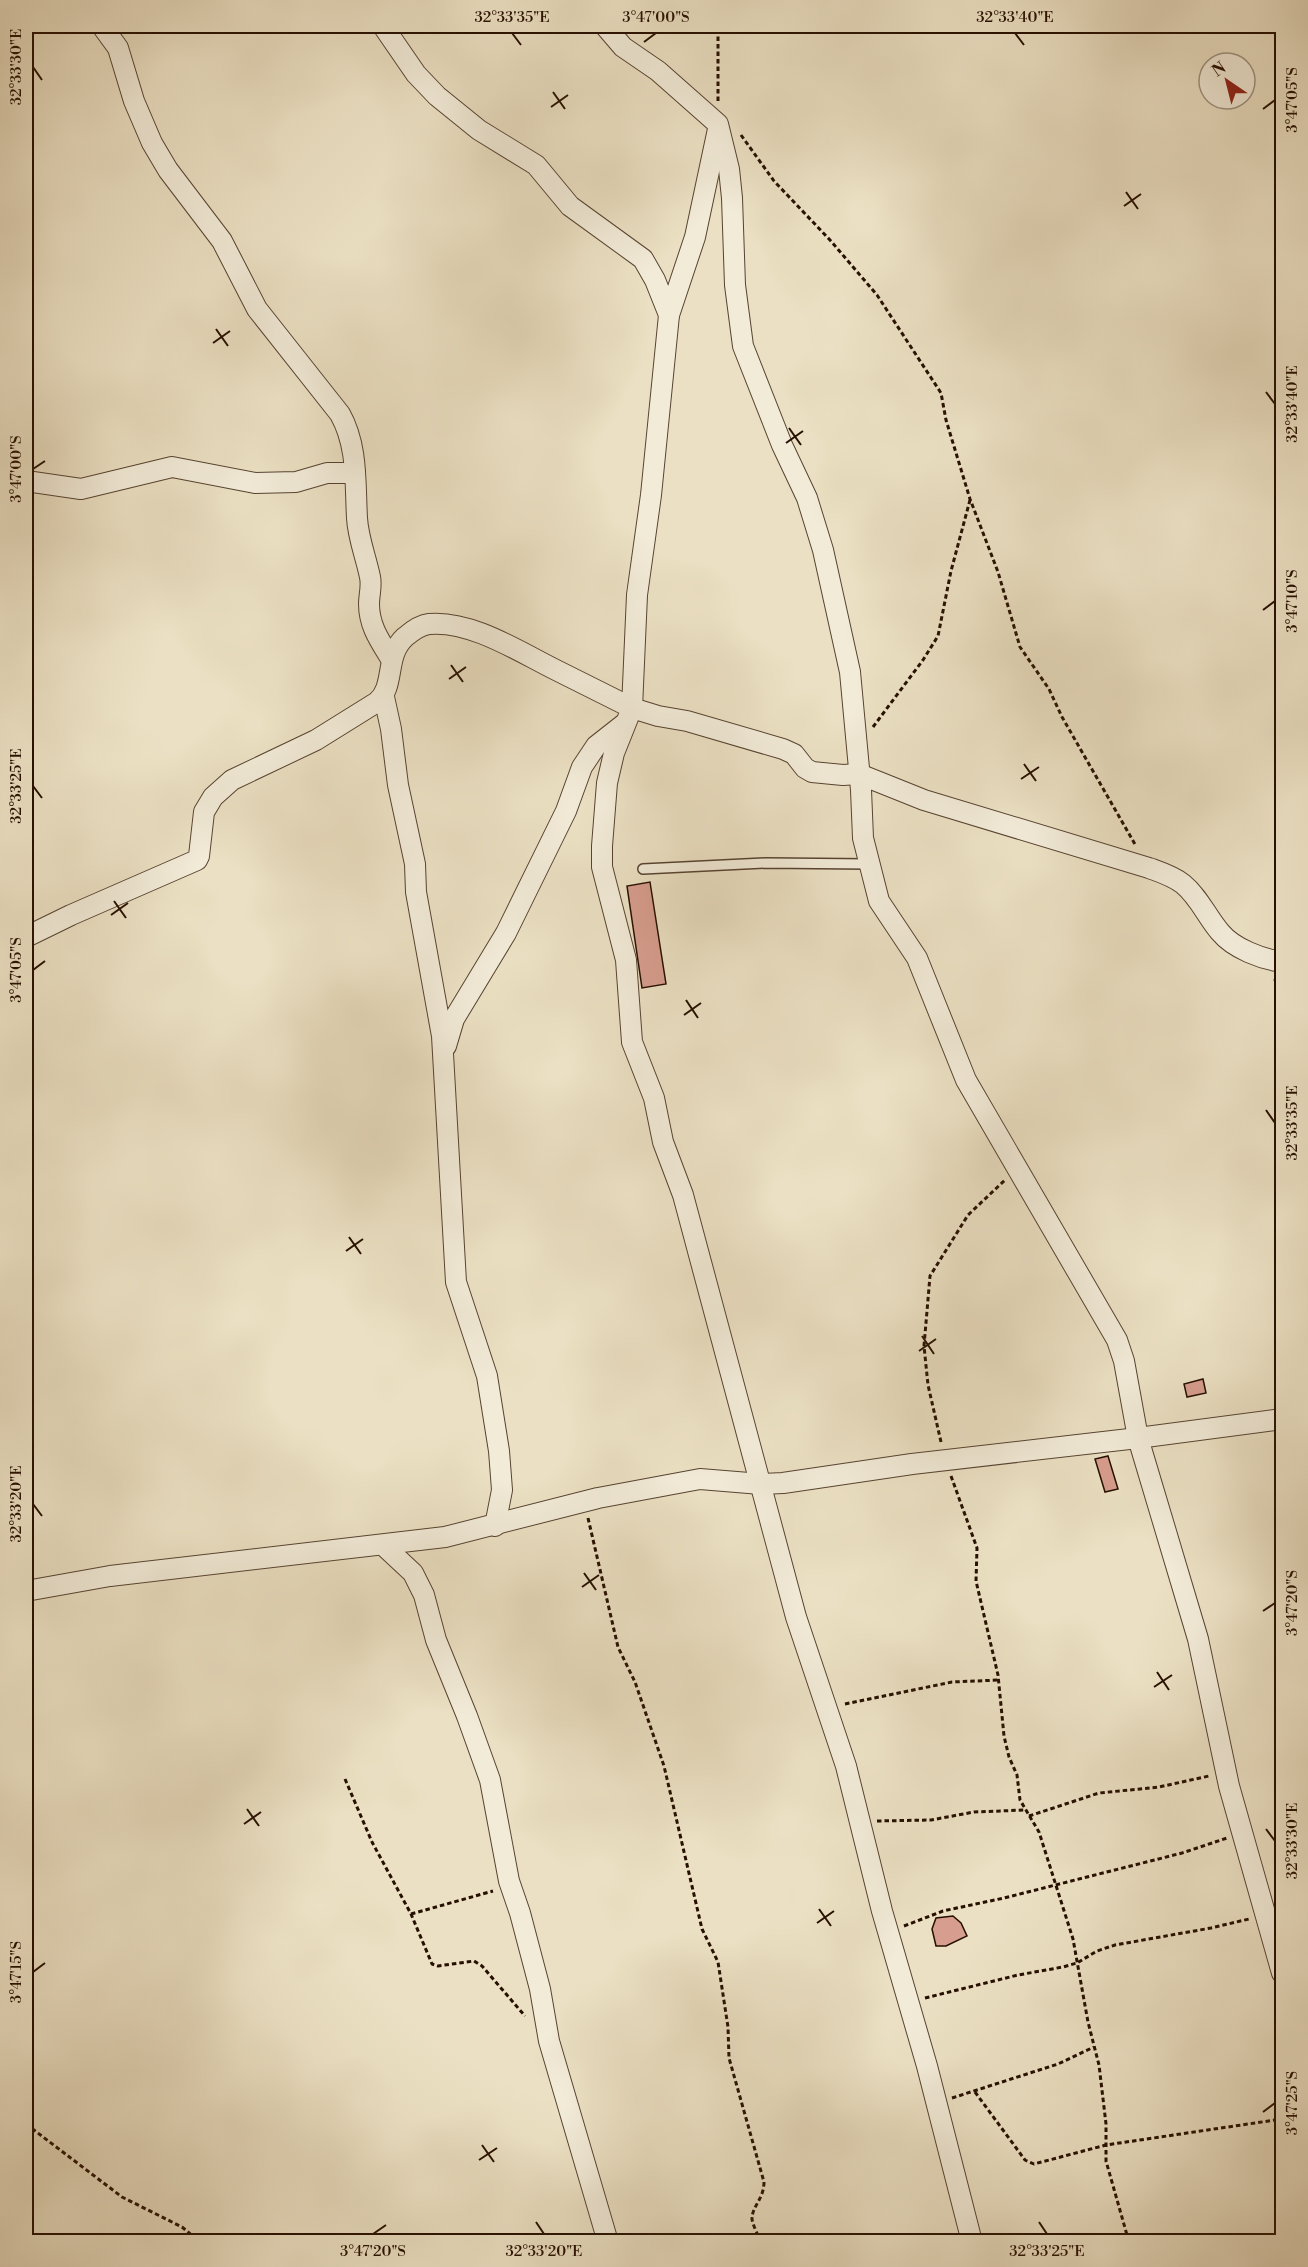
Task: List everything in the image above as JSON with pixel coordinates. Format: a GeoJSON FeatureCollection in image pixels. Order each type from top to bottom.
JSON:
{"type":"FeatureCollection","features":[{"type":"Feature","properties":{"kind":"street"},"geometry":{"type":"LineString","coordinates":[[102,26],[118,48],[134,101],[152,143],[168,170],[222,242],[257,309],[340,414],[350,439],[355,473],[357,520],[371,580],[370,622],[391,659]]}},
{"type":"Feature","properties":{"kind":"street"},"geometry":{"type":"LineString","coordinates":[[383,26],[416,74],[437,96],[479,130],[536,165],[570,206],[643,259],[656,280],[669,315]]}},
{"type":"Feature","properties":{"kind":"street"},"geometry":{"type":"LineString","coordinates":[[605,26],[624,47],[657,71],[718,126],[729,169],[740,334],[782,445],[807,498],[823,550],[850,672],[863,838],[879,901],[916,958],[966,1080],[1118,1340],[1138,1438],[1198,1639],[1226,1772],[1282,1973]]}},
{"type":"Feature","properties":{"kind":"street"},"geometry":{"type":"LineString","coordinates":[[718,126],[695,237],[669,315],[651,495],[637,595],[629,715],[614,753],[607,783],[602,867],[626,960],[632,1042],[654,1098],[663,1142],[683,1195],[796,1617],[846,1766],[888,1932],[972,2241]]}},
{"type":"Feature","properties":{"kind":"street"},"geometry":{"type":"LineString","coordinates":[[26,481],[81,489],[172,467],[255,483],[296,482],[327,473],[355,473]]}},
{"type":"Feature","properties":{"kind":"street"},"geometry":{"type":"LineString","coordinates":[[495,1526],[502,1490],[499,1451],[488,1376],[456,1282],[442,1036],[416,892],[415,864],[398,785],[391,729],[384,697],[391,659],[404,638],[416,628],[427,624],[441,624],[474,631],[629,715],[658,716],[687,721],[783,749],[794,754],[805,768],[812,772],[859,774],[924,800],[1149,868],[1182,884],[1229,941],[1250,952],[1277,961]]}},
{"type":"Feature","properties":{"kind":"street"},"geometry":{"type":"LineString","coordinates":[[26,937],[197,860],[204,812],[213,797],[232,780],[316,740],[384,697]]}},
{"type":"Feature","properties":{"kind":"street"},"geometry":{"type":"LineString","coordinates":[[444,1058],[454,1019],[506,933],[566,811],[582,767],[596,746],[629,715]]}},
{"type":"Feature","properties":{"kind":"street"},"geometry":{"type":"LineString","coordinates":[[26,1591],[142,1572],[445,1537],[584,1502],[700,1479],[761,1484],[783,1483],[1282,1419]]}},
{"type":"Feature","properties":{"kind":"street"},"geometry":{"type":"LineString","coordinates":[[383,1545],[413,1573],[424,1595],[436,1640],[490,1780],[509,1881],[540,1989],[549,2041],[608,2241]]}},
{"type":"Feature","properties":{"kind":"lane"},"geometry":{"type":"LineString","coordinates":[[643,869],[766,863],[869,864]]}},
{"type":"Feature","properties":{"kind":"path"},"geometry":{"type":"LineString","coordinates":[[718,26],[718,126]]}},
{"type":"Feature","properties":{"kind":"path"},"geometry":{"type":"LineString","coordinates":[[739,133],[774,181],[830,240],[877,295],[941,393],[946,420],[970,499],[998,572],[1020,647],[1049,689],[1062,717],[1149,868]]}},
{"type":"Feature","properties":{"kind":"path"},"geometry":{"type":"LineString","coordinates":[[856,750],[923,660],[938,636],[951,571],[970,499]]}},
{"type":"Feature","properties":{"kind":"path"},"geometry":{"type":"LineString","coordinates":[[1277,961],[1282,1017]]}},
{"type":"Feature","properties":{"kind":"path"},"geometry":{"type":"LineString","coordinates":[[1018,1169],[968,1215],[930,1276],[924,1346],[928,1385],[945,1461],[977,1548],[976,1581],[999,1680],[1004,1736],[1009,1757],[1017,1775],[1020,1800],[1039,1832],[1073,1939],[1104,2098],[1106,2161],[1129,2241]]}},
{"type":"Feature","properties":{"kind":"path"},"geometry":{"type":"LineString","coordinates":[[584,1502],[618,1647],[635,1682],[664,1766],[702,1929],[718,1962],[728,2027],[729,2058],[764,2182],[764,2192],[754,2210],[752,2219],[761,2241]]}},
{"type":"Feature","properties":{"kind":"path"},"geometry":{"type":"LineString","coordinates":[[826,1707],[952,1682],[999,1680]]}},
{"type":"Feature","properties":{"kind":"path"},"geometry":{"type":"LineString","coordinates":[[1029,1816],[1099,1793],[1159,1786],[1226,1772]]}},
{"type":"Feature","properties":{"kind":"path"},"geometry":{"type":"LineString","coordinates":[[345,1779],[372,1842],[411,1914],[432,1964],[438,1966],[474,1961],[482,1966],[527,2018]]}},
{"type":"Feature","properties":{"kind":"path"},"geometry":{"type":"LineString","coordinates":[[860,1822],[931,1820],[974,1812],[1025,1810]]}},
{"type":"Feature","properties":{"kind":"path"},"geometry":{"type":"LineString","coordinates":[[888,1932],[943,1911],[1182,1853],[1242,1832]]}},
{"type":"Feature","properties":{"kind":"path"},"geometry":{"type":"LineString","coordinates":[[411,1914],[490,1892],[505,1886],[509,1881]]}},
{"type":"Feature","properties":{"kind":"path"},"geometry":{"type":"LineString","coordinates":[[908,2002],[1077,1963],[1097,1951],[1114,1945],[1211,1928],[1266,1914]]}},
{"type":"Feature","properties":{"kind":"path"},"geometry":{"type":"LineString","coordinates":[[936,2103],[1058,2064],[1094,2047]]}},
{"type":"Feature","properties":{"kind":"path"},"geometry":{"type":"LineString","coordinates":[[975,2092],[1028,2163],[1106,2145],[1282,2119]]}},
{"type":"Feature","properties":{"kind":"path"},"geometry":{"type":"LineString","coordinates":[[26,2124],[122,2197],[182,2227],[200,2241]]}},
{"type":"Feature","properties":{"kind":"building"},"geometry":{"type":"Polygon","coordinates":[[[650,882],[666,984],[642,988],[627,886],[650,882]]]}},
{"type":"Feature","properties":{"kind":"building"},"geometry":{"type":"Polygon","coordinates":[[[1203,1379],[1206,1393],[1187,1397],[1184,1384],[1203,1379]]]}},
{"type":"Feature","properties":{"kind":"building"},"geometry":{"type":"Polygon","coordinates":[[[1108,1456],[1118,1489],[1105,1492],[1095,1459],[1108,1456]]]}},
{"type":"Feature","properties":{"kind":"building"},"geometry":{"type":"Polygon","coordinates":[[[953,1916],[961,1923],[967,1936],[946,1946],[936,1946],[932,1929],[936,1918],[953,1916]]]}}]}
